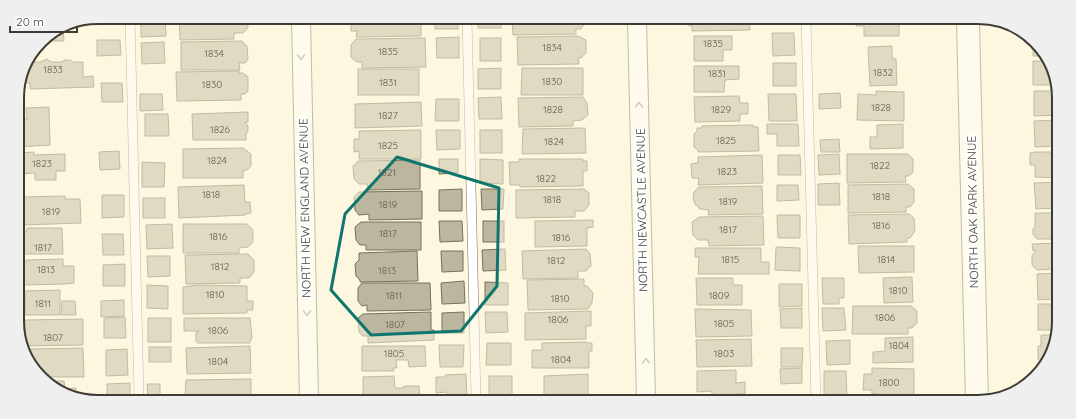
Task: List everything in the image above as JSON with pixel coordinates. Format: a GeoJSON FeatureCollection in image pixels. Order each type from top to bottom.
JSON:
{"type":"FeatureCollection","features":[{"type":"Feature","properties":{"kind":"street","name":"NORTH NEW ENGLAND AVENUE"},"geometry":{"type":"LineString","coordinates":[[300,24],[309,395]]}},
{"type":"Feature","properties":{"kind":"street","name":"NORTH NEWCASTLE AVENUE"},"geometry":{"type":"LineString","coordinates":[[637,24],[646,395]]}},
{"type":"Feature","properties":{"kind":"street","name":"NORTH OAK PARK AVENUE"},"geometry":{"type":"LineString","coordinates":[[968,24],[977,395]]}},
{"type":"Feature","properties":{"kind":"lane"},"geometry":{"type":"LineString","coordinates":[[130,24],[139,395]]}},
{"type":"Feature","properties":{"kind":"lane"},"geometry":{"type":"LineString","coordinates":[[467,24],[476,395]]}},
{"type":"Feature","properties":{"kind":"lane"},"geometry":{"type":"LineString","coordinates":[[806,24],[816,395]]}},
{"type":"Feature","properties":{"kind":"highlighted area"},"geometry":{"type":"Polygon","coordinates":[[[397,157],[499,188],[497,286],[461,331],[371,335],[331,290],[345,214],[397,157]]]}},
{"type":"Feature","properties":{"kind":"building"},"geometry":{"type":"Polygon","coordinates":[[[141,24],[165,24],[166,36],[141,37],[141,24]]]}},
{"type":"Feature","properties":{"kind":"building"},"geometry":{"type":"Polygon","coordinates":[[[179,24],[248,24],[248,28],[243,33],[234,33],[234,39],[180,40],[179,24]]]}},
{"type":"Feature","properties":{"kind":"building"},"geometry":{"type":"Polygon","coordinates":[[[351,24],[421,24],[421,36],[356,37],[357,31],[351,31],[351,24]]]}},
{"type":"Feature","properties":{"kind":"building"},"geometry":{"type":"Polygon","coordinates":[[[435,24],[458,24],[458,29],[435,29],[435,24]]]}},
{"type":"Feature","properties":{"kind":"building"},"geometry":{"type":"Polygon","coordinates":[[[478,24],[501,24],[501,28],[478,28],[478,24]]]}},
{"type":"Feature","properties":{"kind":"building"},"geometry":{"type":"Polygon","coordinates":[[[512,24],[584,24],[581,29],[576,29],[576,34],[513,35],[512,24]]]}},
{"type":"Feature","properties":{"kind":"building"},"geometry":{"type":"Polygon","coordinates":[[[689,24],[750,24],[750,30],[692,31],[692,26],[689,26],[689,24]]]}},
{"type":"Feature","properties":{"kind":"building"},"geometry":{"type":"Polygon","coordinates":[[[856,24],[899,24],[899,36],[864,36],[864,26],[856,26],[856,24]]]}},
{"type":"Feature","properties":{"kind":"building"},"geometry":{"type":"Polygon","coordinates":[[[63,33],[64,41],[51,41],[63,33]]]}},
{"type":"Feature","properties":{"kind":"building"},"geometry":{"type":"Polygon","coordinates":[[[772,33],[794,33],[795,55],[773,56],[772,33]]]}},
{"type":"Feature","properties":{"kind":"building"},"geometry":{"type":"Polygon","coordinates":[[[578,36],[586,40],[586,53],[581,58],[578,58],[579,64],[518,65],[517,37],[578,36]]]}},
{"type":"Feature","properties":{"kind":"building"},"geometry":{"type":"Polygon","coordinates":[[[694,36],[732,36],[732,50],[723,50],[723,61],[694,61],[694,36]]]}},
{"type":"Feature","properties":{"kind":"building"},"geometry":{"type":"Polygon","coordinates":[[[459,37],[459,58],[437,58],[436,38],[459,37]]]}},
{"type":"Feature","properties":{"kind":"building"},"geometry":{"type":"Polygon","coordinates":[[[425,38],[426,67],[362,68],[362,62],[357,62],[351,57],[351,45],[356,39],[425,38]]]}},
{"type":"Feature","properties":{"kind":"building"},"geometry":{"type":"Polygon","coordinates":[[[480,38],[501,38],[501,61],[480,61],[480,38]]]}},
{"type":"Feature","properties":{"kind":"building"},"geometry":{"type":"Polygon","coordinates":[[[97,40],[120,40],[121,55],[97,56],[97,40]]]}},
{"type":"Feature","properties":{"kind":"building"},"geometry":{"type":"Polygon","coordinates":[[[242,41],[247,46],[248,59],[245,63],[239,63],[240,70],[181,70],[181,42],[242,41]]]}},
{"type":"Feature","properties":{"kind":"building"},"geometry":{"type":"Polygon","coordinates":[[[164,42],[165,63],[142,64],[141,43],[164,42]]]}},
{"type":"Feature","properties":{"kind":"building"},"geometry":{"type":"Polygon","coordinates":[[[892,46],[892,58],[896,59],[897,85],[870,86],[868,47],[892,46]]]}},
{"type":"Feature","properties":{"kind":"building"},"geometry":{"type":"Polygon","coordinates":[[[1033,48],[1038,56],[1033,56],[1033,48]]]}},
{"type":"Feature","properties":{"kind":"building"},"geometry":{"type":"Polygon","coordinates":[[[47,59],[51,62],[70,60],[73,62],[83,62],[83,77],[93,76],[94,87],[30,89],[30,83],[25,83],[28,74],[34,62],[40,62],[47,59]]]}},
{"type":"Feature","properties":{"kind":"building"},"geometry":{"type":"Polygon","coordinates":[[[1033,61],[1042,61],[1050,85],[1033,85],[1033,61]]]}},
{"type":"Feature","properties":{"kind":"building"},"geometry":{"type":"Polygon","coordinates":[[[773,63],[796,63],[796,86],[773,86],[773,63]]]}},
{"type":"Feature","properties":{"kind":"building"},"geometry":{"type":"Polygon","coordinates":[[[694,66],[739,66],[739,79],[725,80],[724,92],[694,92],[694,66]]]}},
{"type":"Feature","properties":{"kind":"building"},"geometry":{"type":"Polygon","coordinates":[[[501,68],[501,89],[478,89],[478,69],[501,68]]]}},
{"type":"Feature","properties":{"kind":"building"},"geometry":{"type":"Polygon","coordinates":[[[522,68],[583,68],[583,95],[521,95],[522,68]]]}},
{"type":"Feature","properties":{"kind":"building"},"geometry":{"type":"Polygon","coordinates":[[[358,69],[419,69],[419,95],[358,95],[358,69]]]}},
{"type":"Feature","properties":{"kind":"building"},"geometry":{"type":"Polygon","coordinates":[[[239,71],[239,73],[243,73],[248,77],[248,91],[245,94],[241,94],[241,100],[177,101],[176,72],[239,71]]]}},
{"type":"Feature","properties":{"kind":"building"},"geometry":{"type":"Polygon","coordinates":[[[101,83],[122,83],[123,102],[102,102],[101,83]]]}},
{"type":"Feature","properties":{"kind":"building"},"geometry":{"type":"Polygon","coordinates":[[[876,91],[904,92],[904,121],[857,120],[858,94],[876,95],[876,91]]]}},
{"type":"Feature","properties":{"kind":"building"},"geometry":{"type":"Polygon","coordinates":[[[1034,91],[1051,91],[1052,115],[1034,116],[1034,91]]]}},
{"type":"Feature","properties":{"kind":"building"},"geometry":{"type":"Polygon","coordinates":[[[840,93],[841,108],[819,109],[819,94],[840,93]]]}},
{"type":"Feature","properties":{"kind":"building"},"geometry":{"type":"Polygon","coordinates":[[[140,94],[162,94],[163,110],[140,111],[140,94]]]}},
{"type":"Feature","properties":{"kind":"building"},"geometry":{"type":"Polygon","coordinates":[[[768,94],[796,94],[797,121],[769,121],[768,94]]]}},
{"type":"Feature","properties":{"kind":"building"},"geometry":{"type":"Polygon","coordinates":[[[739,96],[740,103],[748,103],[748,114],[740,114],[740,121],[695,122],[694,97],[739,96]]]}},
{"type":"Feature","properties":{"kind":"building"},"geometry":{"type":"Polygon","coordinates":[[[501,97],[502,119],[479,119],[478,98],[501,97]]]}},
{"type":"Feature","properties":{"kind":"building"},"geometry":{"type":"Polygon","coordinates":[[[583,97],[587,103],[588,115],[582,120],[573,121],[573,126],[519,127],[518,98],[583,97]]]}},
{"type":"Feature","properties":{"kind":"building"},"geometry":{"type":"Polygon","coordinates":[[[436,99],[459,99],[459,121],[435,121],[436,99]]]}},
{"type":"Feature","properties":{"kind":"building"},"geometry":{"type":"Polygon","coordinates":[[[421,102],[422,126],[355,128],[355,104],[421,102]]]}},
{"type":"Feature","properties":{"kind":"building"},"geometry":{"type":"Polygon","coordinates":[[[49,107],[50,145],[24,147],[24,119],[27,119],[26,108],[49,107]]]}},
{"type":"Feature","properties":{"kind":"building"},"geometry":{"type":"Polygon","coordinates":[[[248,112],[248,122],[245,122],[248,126],[246,140],[193,140],[192,114],[248,112]]]}},
{"type":"Feature","properties":{"kind":"building"},"geometry":{"type":"Polygon","coordinates":[[[145,114],[168,114],[169,136],[145,136],[145,114]]]}},
{"type":"Feature","properties":{"kind":"building"},"geometry":{"type":"Polygon","coordinates":[[[1052,120],[1052,146],[1035,147],[1034,121],[1052,120]]]}},
{"type":"Feature","properties":{"kind":"building"},"geometry":{"type":"Polygon","coordinates":[[[767,124],[798,124],[799,146],[777,146],[777,134],[767,134],[767,124]]]}},
{"type":"Feature","properties":{"kind":"building"},"geometry":{"type":"Polygon","coordinates":[[[903,124],[903,148],[870,149],[870,137],[877,137],[877,125],[903,124]]]}},
{"type":"Feature","properties":{"kind":"building"},"geometry":{"type":"Polygon","coordinates":[[[753,125],[753,127],[758,127],[759,151],[698,152],[698,150],[694,147],[694,134],[697,131],[697,128],[702,128],[702,126],[753,125]]]}},
{"type":"Feature","properties":{"kind":"building"},"geometry":{"type":"Polygon","coordinates":[[[585,128],[586,153],[522,154],[523,129],[585,128]]]}},
{"type":"Feature","properties":{"kind":"building"},"geometry":{"type":"Polygon","coordinates":[[[421,130],[421,159],[359,159],[359,151],[354,152],[354,139],[359,139],[359,131],[421,130]]]}},
{"type":"Feature","properties":{"kind":"building"},"geometry":{"type":"Polygon","coordinates":[[[436,130],[460,130],[460,149],[437,150],[436,130]]]}},
{"type":"Feature","properties":{"kind":"building"},"geometry":{"type":"Polygon","coordinates":[[[480,130],[502,130],[502,153],[480,153],[480,130]]]}},
{"type":"Feature","properties":{"kind":"building"},"geometry":{"type":"Polygon","coordinates":[[[839,139],[840,152],[821,152],[820,140],[839,139]]]}},
{"type":"Feature","properties":{"kind":"building"},"geometry":{"type":"Polygon","coordinates":[[[243,148],[251,154],[251,166],[247,170],[243,171],[243,178],[183,178],[183,149],[243,148]]]}},
{"type":"Feature","properties":{"kind":"building"},"geometry":{"type":"Polygon","coordinates":[[[119,151],[120,169],[100,170],[99,152],[119,151]]]}},
{"type":"Feature","properties":{"kind":"building"},"geometry":{"type":"Polygon","coordinates":[[[34,152],[34,155],[65,154],[65,171],[56,171],[56,180],[35,180],[35,173],[24,174],[24,153],[34,152]]]}},
{"type":"Feature","properties":{"kind":"building"},"geometry":{"type":"Polygon","coordinates":[[[1052,152],[1052,178],[1035,177],[1035,165],[1030,165],[1030,153],[1052,152]]]}},
{"type":"Feature","properties":{"kind":"building"},"geometry":{"type":"Polygon","coordinates":[[[839,154],[840,174],[819,175],[818,155],[839,154]]]}},
{"type":"Feature","properties":{"kind":"building"},"geometry":{"type":"Polygon","coordinates":[[[847,154],[908,154],[913,159],[913,172],[909,176],[905,176],[906,182],[847,183],[847,154]]]}},
{"type":"Feature","properties":{"kind":"building"},"geometry":{"type":"Polygon","coordinates":[[[762,155],[763,183],[698,185],[699,178],[692,178],[691,164],[698,163],[698,157],[762,155]]]}},
{"type":"Feature","properties":{"kind":"building"},"geometry":{"type":"Polygon","coordinates":[[[778,155],[800,155],[801,175],[778,175],[778,155]]]}},
{"type":"Feature","properties":{"kind":"building"},"geometry":{"type":"Polygon","coordinates":[[[439,159],[458,159],[458,173],[439,174],[439,159]]]}},
{"type":"Feature","properties":{"kind":"building"},"geometry":{"type":"Polygon","coordinates":[[[480,159],[503,160],[503,184],[480,183],[480,159]]]}},
{"type":"Feature","properties":{"kind":"building"},"geometry":{"type":"Polygon","coordinates":[[[519,159],[583,159],[583,161],[587,161],[587,171],[583,171],[583,186],[520,187],[520,185],[510,185],[509,162],[519,162],[519,159]]]}},
{"type":"Feature","properties":{"kind":"building"},"geometry":{"type":"Polygon","coordinates":[[[420,160],[420,189],[368,190],[367,184],[359,184],[354,179],[353,166],[358,161],[420,160]]]}},
{"type":"Feature","properties":{"kind":"building"},"geometry":{"type":"Polygon","coordinates":[[[142,162],[165,163],[164,187],[142,187],[142,162]]]}},
{"type":"Feature","properties":{"kind":"building"},"geometry":{"type":"Polygon","coordinates":[[[1052,182],[1052,208],[1036,209],[1034,183],[1052,182]]]}},
{"type":"Feature","properties":{"kind":"building"},"geometry":{"type":"Polygon","coordinates":[[[839,183],[840,205],[818,205],[818,184],[839,183]]]}},
{"type":"Feature","properties":{"kind":"building"},"geometry":{"type":"Polygon","coordinates":[[[908,184],[914,189],[914,202],[910,207],[906,207],[906,212],[848,213],[848,185],[908,184]]]}},
{"type":"Feature","properties":{"kind":"building"},"geometry":{"type":"Polygon","coordinates":[[[244,185],[245,202],[250,202],[251,213],[245,215],[179,218],[178,187],[244,185]]]}},
{"type":"Feature","properties":{"kind":"building"},"geometry":{"type":"Polygon","coordinates":[[[777,185],[798,185],[799,200],[777,201],[777,185]]]}},
{"type":"Feature","properties":{"kind":"building"},"geometry":{"type":"Polygon","coordinates":[[[762,186],[763,214],[708,215],[709,210],[700,209],[695,204],[693,198],[694,192],[699,187],[762,186]]]}},
{"type":"Feature","properties":{"kind":"building"},"geometry":{"type":"Polygon","coordinates":[[[462,189],[462,211],[439,211],[439,190],[462,189]]]}},
{"type":"Feature","properties":{"kind":"building"},"geometry":{"type":"Polygon","coordinates":[[[481,189],[504,189],[503,209],[482,210],[481,189]]]}},
{"type":"Feature","properties":{"kind":"building"},"geometry":{"type":"Polygon","coordinates":[[[584,189],[589,193],[589,205],[584,211],[575,211],[575,217],[516,218],[516,190],[584,189]]]}},
{"type":"Feature","properties":{"kind":"building"},"geometry":{"type":"Polygon","coordinates":[[[422,191],[422,219],[369,220],[369,214],[359,215],[355,210],[354,197],[359,192],[422,191]]]}},
{"type":"Feature","properties":{"kind":"building"},"geometry":{"type":"Polygon","coordinates":[[[102,195],[124,195],[124,217],[102,218],[102,195]]]}},
{"type":"Feature","properties":{"kind":"building"},"geometry":{"type":"Polygon","coordinates":[[[65,196],[65,199],[80,199],[81,223],[24,225],[24,197],[65,196]]]}},
{"type":"Feature","properties":{"kind":"building"},"geometry":{"type":"Polygon","coordinates":[[[143,198],[165,198],[165,218],[143,218],[143,198]]]}},
{"type":"Feature","properties":{"kind":"building"},"geometry":{"type":"Polygon","coordinates":[[[1035,213],[1052,213],[1052,239],[1037,239],[1033,234],[1033,229],[1035,227],[1035,213]]]}},
{"type":"Feature","properties":{"kind":"building"},"geometry":{"type":"Polygon","coordinates":[[[909,214],[914,218],[915,231],[910,238],[907,238],[907,242],[849,244],[848,215],[909,214]]]}},
{"type":"Feature","properties":{"kind":"building"},"geometry":{"type":"Polygon","coordinates":[[[777,215],[800,215],[800,238],[778,238],[777,215]]]}},
{"type":"Feature","properties":{"kind":"building"},"geometry":{"type":"Polygon","coordinates":[[[763,216],[764,245],[709,246],[708,240],[698,240],[693,235],[692,222],[699,217],[763,216]]]}},
{"type":"Feature","properties":{"kind":"building"},"geometry":{"type":"Polygon","coordinates":[[[593,220],[593,227],[587,228],[587,246],[535,247],[535,221],[593,220]]]}},
{"type":"Feature","properties":{"kind":"building"},"geometry":{"type":"Polygon","coordinates":[[[439,221],[462,221],[463,241],[440,242],[439,221]]]}},
{"type":"Feature","properties":{"kind":"building"},"geometry":{"type":"Polygon","coordinates":[[[483,221],[504,221],[504,242],[483,242],[483,221]]]}},
{"type":"Feature","properties":{"kind":"building"},"geometry":{"type":"Polygon","coordinates":[[[361,222],[421,222],[421,250],[366,250],[366,245],[360,245],[356,240],[355,227],[361,222]]]}},
{"type":"Feature","properties":{"kind":"building"},"geometry":{"type":"Polygon","coordinates":[[[172,224],[173,248],[147,249],[146,225],[172,224]]]}},
{"type":"Feature","properties":{"kind":"building"},"geometry":{"type":"Polygon","coordinates":[[[183,224],[247,224],[253,230],[253,242],[248,247],[239,248],[239,253],[183,253],[183,224]]]}},
{"type":"Feature","properties":{"kind":"building"},"geometry":{"type":"Polygon","coordinates":[[[27,228],[62,228],[63,254],[24,254],[24,231],[27,231],[27,228]]]}},
{"type":"Feature","properties":{"kind":"building"},"geometry":{"type":"Polygon","coordinates":[[[102,234],[123,234],[124,255],[103,255],[102,234]]]}},
{"type":"Feature","properties":{"kind":"building"},"geometry":{"type":"Polygon","coordinates":[[[1052,243],[1052,269],[1037,270],[1032,265],[1032,255],[1036,251],[1033,251],[1032,244],[1052,243]]]}},
{"type":"Feature","properties":{"kind":"building"},"geometry":{"type":"Polygon","coordinates":[[[858,246],[914,246],[914,272],[859,273],[858,246]]]}},
{"type":"Feature","properties":{"kind":"building"},"geometry":{"type":"Polygon","coordinates":[[[776,247],[800,248],[800,271],[775,270],[776,247]]]}},
{"type":"Feature","properties":{"kind":"building"},"geometry":{"type":"Polygon","coordinates":[[[695,248],[761,248],[761,262],[769,262],[769,274],[698,274],[699,257],[695,257],[695,248]]]}},
{"type":"Feature","properties":{"kind":"building"},"geometry":{"type":"Polygon","coordinates":[[[505,249],[506,270],[483,271],[482,250],[505,249]]]}},
{"type":"Feature","properties":{"kind":"building"},"geometry":{"type":"Polygon","coordinates":[[[586,249],[590,254],[591,266],[586,271],[578,271],[578,278],[523,279],[522,251],[586,249]]]}},
{"type":"Feature","properties":{"kind":"building"},"geometry":{"type":"Polygon","coordinates":[[[417,251],[418,281],[360,282],[356,276],[355,264],[359,260],[359,253],[417,251]]]}},
{"type":"Feature","properties":{"kind":"building"},"geometry":{"type":"Polygon","coordinates":[[[441,251],[463,251],[463,271],[442,272],[441,251]]]}},
{"type":"Feature","properties":{"kind":"building"},"geometry":{"type":"Polygon","coordinates":[[[248,254],[254,260],[254,272],[249,278],[240,278],[240,283],[186,284],[185,255],[248,254]]]}},
{"type":"Feature","properties":{"kind":"building"},"geometry":{"type":"Polygon","coordinates":[[[147,256],[170,256],[170,276],[148,277],[147,256]]]}},
{"type":"Feature","properties":{"kind":"building"},"geometry":{"type":"Polygon","coordinates":[[[63,259],[63,266],[74,266],[74,283],[24,285],[24,262],[26,262],[26,260],[63,259]]]}},
{"type":"Feature","properties":{"kind":"building"},"geometry":{"type":"Polygon","coordinates":[[[125,264],[125,286],[103,286],[103,265],[125,264]]]}},
{"type":"Feature","properties":{"kind":"building"},"geometry":{"type":"Polygon","coordinates":[[[1052,273],[1052,299],[1038,300],[1037,274],[1052,273]]]}},
{"type":"Feature","properties":{"kind":"building"},"geometry":{"type":"Polygon","coordinates":[[[912,277],[913,302],[884,303],[883,278],[912,277]]]}},
{"type":"Feature","properties":{"kind":"building"},"geometry":{"type":"Polygon","coordinates":[[[696,278],[733,278],[733,285],[742,285],[742,305],[697,305],[696,278]]]}},
{"type":"Feature","properties":{"kind":"building"},"geometry":{"type":"Polygon","coordinates":[[[822,278],[844,278],[844,298],[839,298],[839,304],[823,304],[822,278]]]}},
{"type":"Feature","properties":{"kind":"building"},"geometry":{"type":"Polygon","coordinates":[[[584,279],[584,286],[587,286],[593,293],[592,303],[588,309],[528,310],[527,280],[584,279]]]}},
{"type":"Feature","properties":{"kind":"building"},"geometry":{"type":"Polygon","coordinates":[[[464,281],[465,303],[442,304],[441,283],[464,281]]]}},
{"type":"Feature","properties":{"kind":"building"},"geometry":{"type":"Polygon","coordinates":[[[485,282],[508,283],[508,305],[485,305],[485,282]]]}},
{"type":"Feature","properties":{"kind":"building"},"geometry":{"type":"Polygon","coordinates":[[[362,283],[430,283],[431,310],[367,311],[367,305],[362,306],[358,301],[358,288],[362,283]]]}},
{"type":"Feature","properties":{"kind":"building"},"geometry":{"type":"Polygon","coordinates":[[[779,284],[802,284],[802,306],[779,307],[779,284]]]}},
{"type":"Feature","properties":{"kind":"building"},"geometry":{"type":"Polygon","coordinates":[[[147,285],[168,286],[168,309],[147,308],[147,285]]]}},
{"type":"Feature","properties":{"kind":"building"},"geometry":{"type":"Polygon","coordinates":[[[197,285],[247,286],[247,301],[253,301],[253,310],[247,310],[247,313],[183,314],[183,287],[197,285]]]}},
{"type":"Feature","properties":{"kind":"building"},"geometry":{"type":"Polygon","coordinates":[[[60,290],[60,315],[25,315],[25,291],[60,290]]]}},
{"type":"Feature","properties":{"kind":"building"},"geometry":{"type":"Polygon","coordinates":[[[124,300],[124,316],[101,317],[101,301],[124,300]]]}},
{"type":"Feature","properties":{"kind":"building"},"geometry":{"type":"Polygon","coordinates":[[[62,301],[75,301],[76,315],[61,315],[62,301]]]}},
{"type":"Feature","properties":{"kind":"building"},"geometry":{"type":"Polygon","coordinates":[[[1038,304],[1052,304],[1051,330],[1038,330],[1038,304]]]}},
{"type":"Feature","properties":{"kind":"building"},"geometry":{"type":"Polygon","coordinates":[[[853,306],[911,306],[917,311],[917,323],[912,328],[908,328],[908,334],[852,334],[853,306]]]}},
{"type":"Feature","properties":{"kind":"building"},"geometry":{"type":"Polygon","coordinates":[[[802,308],[802,328],[781,328],[780,309],[802,308]]]}},
{"type":"Feature","properties":{"kind":"building"},"geometry":{"type":"Polygon","coordinates":[[[822,308],[844,308],[846,330],[823,331],[822,308]]]}},
{"type":"Feature","properties":{"kind":"building"},"geometry":{"type":"Polygon","coordinates":[[[695,309],[751,310],[752,336],[696,337],[695,309]]]}},
{"type":"Feature","properties":{"kind":"building"},"geometry":{"type":"Polygon","coordinates":[[[591,311],[591,326],[586,326],[586,339],[525,340],[525,313],[591,311]]]}},
{"type":"Feature","properties":{"kind":"building"},"geometry":{"type":"Polygon","coordinates":[[[431,312],[431,330],[434,330],[434,340],[368,343],[368,336],[363,336],[359,332],[358,318],[363,314],[431,312]]]}},
{"type":"Feature","properties":{"kind":"building"},"geometry":{"type":"Polygon","coordinates":[[[464,312],[464,333],[442,333],[442,313],[464,312]]]}},
{"type":"Feature","properties":{"kind":"building"},"geometry":{"type":"Polygon","coordinates":[[[485,312],[507,312],[508,332],[486,333],[485,312]]]}},
{"type":"Feature","properties":{"kind":"building"},"geometry":{"type":"Polygon","coordinates":[[[125,317],[126,338],[104,338],[104,318],[125,317]]]}},
{"type":"Feature","properties":{"kind":"building"},"geometry":{"type":"Polygon","coordinates":[[[148,318],[171,318],[171,342],[148,342],[148,318]]]}},
{"type":"Feature","properties":{"kind":"building"},"geometry":{"type":"Polygon","coordinates":[[[184,318],[250,318],[252,337],[250,343],[198,343],[196,341],[196,333],[199,331],[184,331],[184,318]]]}},
{"type":"Feature","properties":{"kind":"building"},"geometry":{"type":"Polygon","coordinates":[[[83,319],[83,345],[28,346],[25,335],[25,320],[83,319]]]}},
{"type":"Feature","properties":{"kind":"building"},"geometry":{"type":"Polygon","coordinates":[[[1041,335],[1050,335],[1044,354],[1041,360],[1038,360],[1038,346],[1041,346],[1041,335]]]}},
{"type":"Feature","properties":{"kind":"building"},"geometry":{"type":"Polygon","coordinates":[[[913,337],[913,362],[873,363],[873,352],[885,351],[885,338],[913,337]]]}},
{"type":"Feature","properties":{"kind":"building"},"geometry":{"type":"Polygon","coordinates":[[[751,339],[752,366],[697,367],[696,340],[751,339]]]}},
{"type":"Feature","properties":{"kind":"building"},"geometry":{"type":"Polygon","coordinates":[[[850,340],[850,364],[827,365],[826,341],[850,340]]]}},
{"type":"Feature","properties":{"kind":"building"},"geometry":{"type":"Polygon","coordinates":[[[487,343],[511,343],[511,365],[486,365],[487,343]]]}},
{"type":"Feature","properties":{"kind":"building"},"geometry":{"type":"Polygon","coordinates":[[[542,343],[592,343],[592,351],[589,351],[589,368],[532,368],[532,350],[542,350],[542,343]]]}},
{"type":"Feature","properties":{"kind":"building"},"geometry":{"type":"Polygon","coordinates":[[[439,345],[464,345],[463,367],[440,367],[439,345]]]}},
{"type":"Feature","properties":{"kind":"building"},"geometry":{"type":"Polygon","coordinates":[[[250,346],[251,373],[187,374],[186,348],[250,346]]]}},
{"type":"Feature","properties":{"kind":"building"},"geometry":{"type":"Polygon","coordinates":[[[362,346],[425,346],[426,366],[409,367],[408,360],[396,360],[397,368],[393,368],[394,371],[362,371],[362,346]]]}},
{"type":"Feature","properties":{"kind":"building"},"geometry":{"type":"Polygon","coordinates":[[[149,347],[171,347],[171,362],[149,362],[149,347]]]}},
{"type":"Feature","properties":{"kind":"building"},"geometry":{"type":"Polygon","coordinates":[[[83,348],[84,377],[49,377],[42,370],[30,349],[83,348]]]}},
{"type":"Feature","properties":{"kind":"building"},"geometry":{"type":"Polygon","coordinates":[[[781,348],[803,348],[802,367],[781,367],[781,348]]]}},
{"type":"Feature","properties":{"kind":"building"},"geometry":{"type":"Polygon","coordinates":[[[127,349],[128,375],[106,376],[106,350],[127,349]]]}},
{"type":"Feature","properties":{"kind":"building"},"geometry":{"type":"Polygon","coordinates":[[[802,368],[802,383],[781,384],[780,369],[802,368]]]}},
{"type":"Feature","properties":{"kind":"building"},"geometry":{"type":"Polygon","coordinates":[[[872,368],[914,369],[914,395],[872,394],[872,390],[863,390],[864,374],[872,374],[872,368]]]}},
{"type":"Feature","properties":{"kind":"building"},"geometry":{"type":"Polygon","coordinates":[[[736,370],[736,383],[745,382],[745,394],[712,395],[712,391],[697,392],[697,371],[736,370]]]}},
{"type":"Feature","properties":{"kind":"building"},"geometry":{"type":"Polygon","coordinates":[[[824,371],[846,371],[847,395],[824,395],[824,371]]]}},
{"type":"Feature","properties":{"kind":"building"},"geometry":{"type":"Polygon","coordinates":[[[466,374],[467,395],[446,395],[446,392],[436,393],[436,377],[446,377],[445,375],[466,374]]]}},
{"type":"Feature","properties":{"kind":"building"},"geometry":{"type":"Polygon","coordinates":[[[588,374],[588,395],[544,395],[544,376],[588,374]]]}},
{"type":"Feature","properties":{"kind":"building"},"geometry":{"type":"Polygon","coordinates":[[[394,376],[395,388],[404,388],[404,386],[419,386],[420,395],[363,395],[363,377],[394,376]]]}},
{"type":"Feature","properties":{"kind":"building"},"geometry":{"type":"Polygon","coordinates":[[[489,376],[512,376],[512,395],[489,395],[489,376]]]}},
{"type":"Feature","properties":{"kind":"building"},"geometry":{"type":"Polygon","coordinates":[[[251,379],[251,395],[185,395],[186,380],[251,379]]]}},
{"type":"Feature","properties":{"kind":"building"},"geometry":{"type":"Polygon","coordinates":[[[55,381],[64,381],[65,387],[55,381]]]}},
{"type":"Feature","properties":{"kind":"building"},"geometry":{"type":"Polygon","coordinates":[[[130,383],[130,395],[107,395],[107,384],[130,383]]]}},
{"type":"Feature","properties":{"kind":"building"},"geometry":{"type":"Polygon","coordinates":[[[147,384],[160,384],[160,395],[148,395],[147,384]]]}},
{"type":"Feature","properties":{"kind":"building"},"geometry":{"type":"Polygon","coordinates":[[[76,388],[76,391],[69,389],[76,388]]]}}]}
